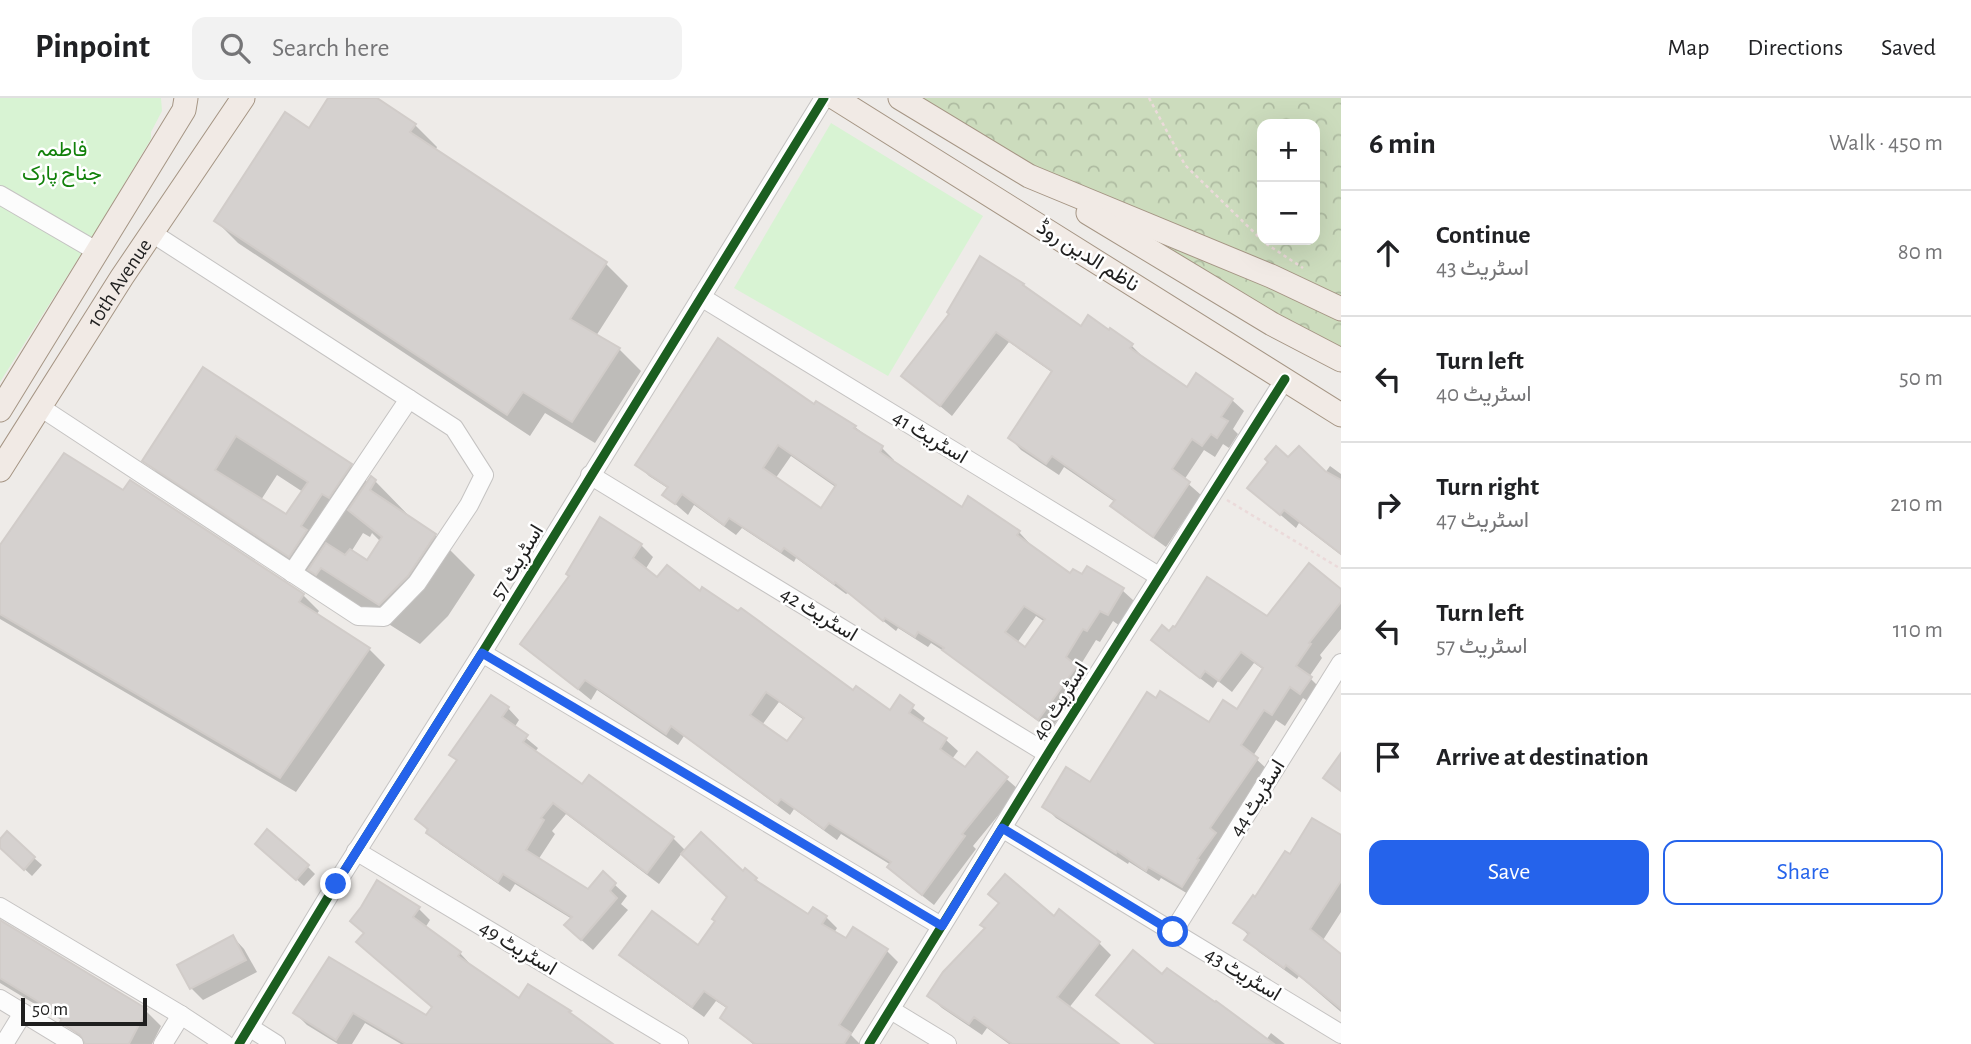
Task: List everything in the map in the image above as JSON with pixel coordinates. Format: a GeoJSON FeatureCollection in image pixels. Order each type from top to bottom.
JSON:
{"type":"FeatureCollection","features":[{"type":"Feature","properties":{"kind":"main road","name":"10th Avenue"},"geometry":{"type":"LineString","coordinates":[[0,470],[152,233],[243,98]]}},
{"type":"Feature","properties":{"kind":"main road","name":"ناظم الدین روڈ"},"geometry":{"type":"LineString","coordinates":[[835,98],[1341,415]]}},
{"type":"Feature","properties":{"kind":"main road","name":"ناظم الدین روڈ"},"geometry":{"type":"LineString","coordinates":[[900,98],[1029,176],[1271,276],[1341,309]]}},
{"type":"Feature","properties":{"kind":"main road","name":"10th Avenue"},"geometry":{"type":"LineString","coordinates":[[0,410],[187,102]]}},
{"type":"Feature","properties":{"kind":"main road"},"geometry":{"type":"LineString","coordinates":[[1029,176],[1261,318],[1341,360]]}},
{"type":"Feature","properties":{"kind":"street","name":"اسٹریٹ 57"},"geometry":{"type":"LineString","coordinates":[[239,1044],[824,98]]}},
{"type":"Feature","properties":{"kind":"street"},"geometry":{"type":"LineString","coordinates":[[0,195],[98,252]]}},
{"type":"Feature","properties":{"kind":"street"},"geometry":{"type":"LineString","coordinates":[[40,407],[358,616],[384,617],[417,583],[469,505],[484,475],[454,428],[152,233]]}},
{"type":"Feature","properties":{"kind":"street","name":"اسٹریٹ 41"},"geometry":{"type":"LineString","coordinates":[[701,296],[1160,577]]}},
{"type":"Feature","properties":{"kind":"street","name":"اسٹریٹ 40"},"geometry":{"type":"LineString","coordinates":[[869,1044],[1285,379]]}},
{"type":"Feature","properties":{"kind":"street"},"geometry":{"type":"LineString","coordinates":[[292,572],[409,400]]}},
{"type":"Feature","properties":{"kind":"street","name":"اسٹریٹ 42"},"geometry":{"type":"LineString","coordinates":[[590,475],[1048,754]]}},
{"type":"Feature","properties":{"kind":"street"},"geometry":{"type":"LineString","coordinates":[[482,653],[942,926]]}},
{"type":"Feature","properties":{"kind":"street","name":"اسٹریٹ 44"},"geometry":{"type":"LineString","coordinates":[[1173,932],[1341,663]]}},
{"type":"Feature","properties":{"kind":"street","name":"اسٹریٹ 43"},"geometry":{"type":"LineString","coordinates":[[1002,828],[1341,1034]]}},
{"type":"Feature","properties":{"kind":"street","name":"اسٹریٹ 49"},"geometry":{"type":"LineString","coordinates":[[356,851],[679,1044]]}},
{"type":"Feature","properties":{"kind":"street"},"geometry":{"type":"LineString","coordinates":[[0,907],[181,1014],[225,1044]]}},
{"type":"Feature","properties":{"kind":"street"},"geometry":{"type":"LineString","coordinates":[[0,999],[74,1044]]}},
{"type":"Feature","properties":{"kind":"street"},"geometry":{"type":"LineString","coordinates":[[891,1010],[947,1044]]}},
{"type":"Feature","properties":{"kind":"street"},"geometry":{"type":"LineString","coordinates":[[4,1044],[23,1013]]}},
{"type":"Feature","properties":{"kind":"street"},"geometry":{"type":"LineString","coordinates":[[163,1044],[181,1014]]}},
{"type":"Feature","properties":{"kind":"street"},"geometry":{"type":"LineString","coordinates":[[249,1027],[276,1044]]}},
{"type":"Feature","properties":{"kind":"path"},"geometry":{"type":"LineString","coordinates":[[1149,98],[1185,165],[1265,243],[1306,270]]}},
{"type":"Feature","properties":{"kind":"path"},"geometry":{"type":"LineString","coordinates":[[1214,492],[1341,569]]}},
{"type":"Feature","properties":{"kind":"green space","name":"فاطمہ جناح پارک"},"geometry":{"type":"Polygon","coordinates":[[[0,98],[161,98],[162,111],[151,132],[151,139],[0,382],[0,98]]]}},
{"type":"Feature","properties":{"kind":"green space"},"geometry":{"type":"Polygon","coordinates":[[[911,98],[1341,98],[1341,364],[911,98]]]}},
{"type":"Feature","properties":{"kind":"green space"},"geometry":{"type":"Polygon","coordinates":[[[831,123],[983,216],[888,376],[734,288],[831,123]]]}},
{"type":"Feature","properties":{"kind":"building"},"geometry":{"type":"Polygon","coordinates":[[[328,98],[377,98],[416,124],[410,132],[607,262],[570,319],[620,348],[572,422],[523,392],[507,415],[214,221],[285,112],[309,128],[328,98]]]}},
{"type":"Feature","properties":{"kind":"building"},"geometry":{"type":"Polygon","coordinates":[[[980,256],[1081,326],[1088,315],[1109,330],[1110,328],[1133,344],[1130,348],[1187,387],[1196,373],[1233,399],[1221,417],[1228,421],[1217,438],[1211,434],[1202,446],[1192,439],[1172,469],[1190,482],[1153,537],[1110,506],[1115,500],[1052,456],[1046,464],[1008,438],[1052,371],[996,332],[940,406],[901,376],[949,314],[947,312],[980,256]]]}},
{"type":"Feature","properties":{"kind":"building"},"geometry":{"type":"Polygon","coordinates":[[[718,338],[814,404],[816,401],[856,426],[854,428],[883,446],[880,452],[962,507],[968,496],[1020,531],[1017,535],[1070,573],[1073,569],[1082,574],[1087,566],[1124,588],[1108,615],[1100,611],[1087,631],[1083,629],[1066,657],[1077,666],[1038,720],[942,650],[944,648],[918,632],[915,637],[885,618],[883,621],[835,582],[834,584],[784,548],[781,552],[729,518],[724,525],[682,494],[675,504],[662,495],[668,487],[635,465],[718,338]],[[778,445],[763,468],[821,508],[836,485],[778,445]],[[1024,606],[1005,632],[1025,647],[1045,619],[1024,606]]]}},
{"type":"Feature","properties":{"kind":"building"},"geometry":{"type":"Polygon","coordinates":[[[203,367],[352,464],[329,498],[322,494],[301,526],[307,530],[289,557],[142,461],[203,367]],[[236,436],[215,470],[286,514],[308,482],[236,436]]]}},
{"type":"Feature","properties":{"kind":"building"},"geometry":{"type":"Polygon","coordinates":[[[1276,446],[1288,457],[1299,446],[1325,471],[1341,480],[1341,554],[1284,510],[1280,515],[1247,488],[1268,462],[1265,459],[1276,446]]]}},
{"type":"Feature","properties":{"kind":"building"},"geometry":{"type":"Polygon","coordinates":[[[64,453],[123,490],[130,480],[304,594],[299,602],[370,648],[280,778],[0,614],[0,545],[64,453]]]}},
{"type":"Feature","properties":{"kind":"building"},"geometry":{"type":"Polygon","coordinates":[[[371,476],[376,480],[370,490],[436,534],[408,576],[379,605],[321,568],[316,575],[308,570],[326,543],[345,555],[350,549],[367,560],[382,537],[348,510],[371,476]]]}},
{"type":"Feature","properties":{"kind":"building"},"geometry":{"type":"Polygon","coordinates":[[[600,517],[642,544],[633,558],[657,577],[667,565],[700,591],[702,587],[738,611],[741,608],[853,690],[856,686],[890,710],[900,695],[914,705],[909,713],[947,738],[940,749],[965,767],[977,752],[1008,777],[962,834],[965,836],[922,895],[887,867],[891,862],[829,823],[824,829],[781,799],[777,804],[671,726],[666,734],[585,680],[578,689],[520,644],[569,576],[566,574],[600,517]],[[766,692],[750,715],[787,741],[804,718],[766,692]]]}},
{"type":"Feature","properties":{"kind":"building"},"geometry":{"type":"Polygon","coordinates":[[[1309,563],[1341,589],[1341,602],[1309,643],[1311,644],[1296,666],[1312,677],[1300,694],[1290,687],[1272,715],[1264,710],[1241,745],[1258,758],[1210,828],[1216,833],[1197,859],[1199,860],[1182,887],[1148,867],[1146,871],[1042,807],[1066,767],[1090,782],[1147,692],[1156,698],[1160,691],[1209,722],[1223,700],[1237,709],[1263,668],[1241,652],[1219,681],[1205,671],[1200,678],[1151,640],[1162,625],[1169,631],[1175,627],[1207,577],[1267,616],[1309,563]]]}},
{"type":"Feature","properties":{"kind":"building"},"geometry":{"type":"Polygon","coordinates":[[[491,695],[509,707],[502,717],[528,735],[523,742],[582,784],[589,775],[674,837],[647,873],[553,803],[541,818],[544,820],[526,850],[588,889],[603,871],[616,883],[610,891],[617,898],[581,940],[564,925],[572,917],[503,874],[498,882],[426,833],[428,829],[415,819],[457,760],[449,755],[491,695]]]}},
{"type":"Feature","properties":{"kind":"building"},"geometry":{"type":"Polygon","coordinates":[[[1341,753],[1341,791],[1323,778],[1341,753]]]}},
{"type":"Feature","properties":{"kind":"building"},"geometry":{"type":"Polygon","coordinates":[[[1312,818],[1341,835],[1341,881],[1310,929],[1341,954],[1341,1009],[1286,965],[1284,968],[1244,940],[1249,933],[1233,923],[1253,895],[1255,897],[1285,851],[1290,854],[1312,818]]]}},
{"type":"Feature","properties":{"kind":"building"},"geometry":{"type":"Polygon","coordinates":[[[267,829],[309,865],[296,880],[255,844],[267,829]]]}},
{"type":"Feature","properties":{"kind":"building"},"geometry":{"type":"Polygon","coordinates":[[[7,831],[35,857],[24,870],[0,848],[0,839],[7,831]]]}},
{"type":"Feature","properties":{"kind":"building"},"geometry":{"type":"Polygon","coordinates":[[[701,832],[743,871],[745,868],[757,878],[755,880],[808,914],[813,907],[827,916],[822,924],[846,938],[853,927],[888,949],[839,1025],[851,1033],[844,1044],[755,1044],[720,1018],[727,1007],[704,991],[692,1007],[619,955],[652,911],[698,945],[715,921],[712,919],[727,897],[681,854],[701,832]]]}},
{"type":"Feature","properties":{"kind":"building"},"geometry":{"type":"Polygon","coordinates":[[[1005,874],[1054,916],[1059,909],[1100,942],[1057,997],[1119,1044],[1012,1044],[974,1017],[969,1024],[927,996],[943,972],[985,928],[980,925],[999,903],[988,894],[1005,874]]]}},
{"type":"Feature","properties":{"kind":"building"},"geometry":{"type":"Polygon","coordinates":[[[377,880],[420,907],[413,917],[461,952],[458,956],[519,998],[528,984],[571,1011],[569,1012],[613,1044],[406,1044],[353,1013],[336,1040],[293,1013],[329,957],[426,1015],[432,1007],[356,942],[364,933],[350,921],[377,880]]]}},
{"type":"Feature","properties":{"kind":"building"},"geometry":{"type":"Polygon","coordinates":[[[0,920],[147,1009],[129,1044],[85,1044],[80,1035],[60,1022],[63,1017],[0,978],[0,920]]]}},
{"type":"Feature","properties":{"kind":"building"},"geometry":{"type":"Polygon","coordinates":[[[233,935],[246,960],[190,989],[177,965],[233,935]]]}},
{"type":"Feature","properties":{"kind":"building"},"geometry":{"type":"Polygon","coordinates":[[[1133,950],[1162,974],[1167,968],[1274,1044],[1156,1044],[1096,995],[1133,950]]]}},
{"type":"Feature","properties":{"kind":"cycle path"},"geometry":{"type":"LineString","coordinates":[[239,1044],[824,98]]}},
{"type":"Feature","properties":{"kind":"cycle path"},"geometry":{"type":"LineString","coordinates":[[869,1044],[1052,747],[1285,379]]}},
{"type":"Feature","properties":{"kind":"route"},"geometry":{"type":"LineString","coordinates":[[336,884],[482,653],[942,926],[1002,828],[1173,932]]}}]}
